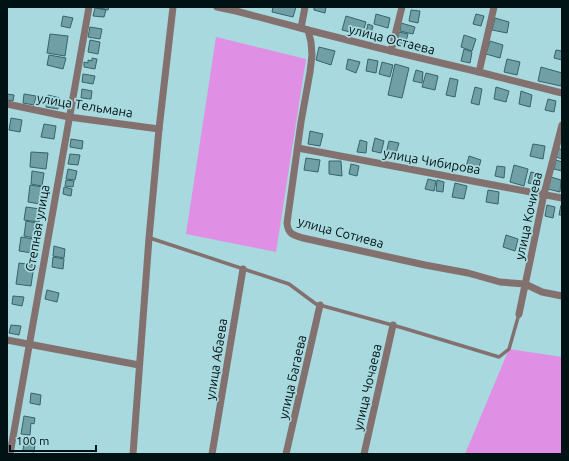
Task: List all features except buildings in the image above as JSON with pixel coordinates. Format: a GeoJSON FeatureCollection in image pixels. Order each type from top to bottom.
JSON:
{"type":"FeatureCollection","features":[{"type":"Feature","properties":{"kind":"street","name":"Степная улица"},"geometry":{"type":"LineString","coordinates":[[10,454],[89,7]]}},
{"type":"Feature","properties":{"kind":"street"},"geometry":{"type":"LineString","coordinates":[[133,454],[148,238],[173,7]]}},
{"type":"Feature","properties":{"kind":"street","name":"улица Остаева"},"geometry":{"type":"LineString","coordinates":[[217,7],[562,93]]}},
{"type":"Feature","properties":{"kind":"street"},"geometry":{"type":"LineString","coordinates":[[304,29],[305,7]]}},
{"type":"Feature","properties":{"kind":"street"},"geometry":{"type":"LineString","coordinates":[[391,51],[402,7]]}},
{"type":"Feature","properties":{"kind":"street"},"geometry":{"type":"LineString","coordinates":[[479,72],[494,7]]}},
{"type":"Feature","properties":{"kind":"street","name":"улица Сотиева"},"geometry":{"type":"LineString","coordinates":[[304,29],[311,42],[312,54],[287,229],[293,235],[425,265],[468,273],[500,282],[525,284],[542,292],[562,296]]}},
{"type":"Feature","properties":{"kind":"street","name":"улица Тельмана"},"geometry":{"type":"LineString","coordinates":[[7,104],[69,117],[159,129]]}},
{"type":"Feature","properties":{"kind":"street","name":"улица Кочиева"},"geometry":{"type":"LineString","coordinates":[[519,314],[544,194],[562,125]]}},
{"type":"Feature","properties":{"kind":"street","name":"улица Чибирова"},"geometry":{"type":"LineString","coordinates":[[298,148],[562,198]]}},
{"type":"Feature","properties":{"kind":"street","name":"улица Абаева"},"geometry":{"type":"LineString","coordinates":[[212,454],[243,269]]}},
{"type":"Feature","properties":{"kind":"street","name":"улица Багаева"},"geometry":{"type":"LineString","coordinates":[[286,454],[320,305]]}},
{"type":"Feature","properties":{"kind":"street","name":"улица Чочаева"},"geometry":{"type":"LineString","coordinates":[[364,454],[393,325]]}},
{"type":"Feature","properties":{"kind":"street"},"geometry":{"type":"LineString","coordinates":[[7,340],[139,365]]}},
{"type":"Feature","properties":{"kind":"lane"},"geometry":{"type":"LineString","coordinates":[[148,238],[290,284],[316,304],[500,357],[509,349],[519,314]]}},
{"type":"Feature","properties":{"kind":"shaded area"},"geometry":{"type":"Polygon","coordinates":[[[216,37],[306,59],[276,252],[186,234],[216,37]]]}},
{"type":"Feature","properties":{"kind":"shaded area"},"geometry":{"type":"Polygon","coordinates":[[[509,349],[562,357],[562,454],[465,454],[509,349]]]}}]}
